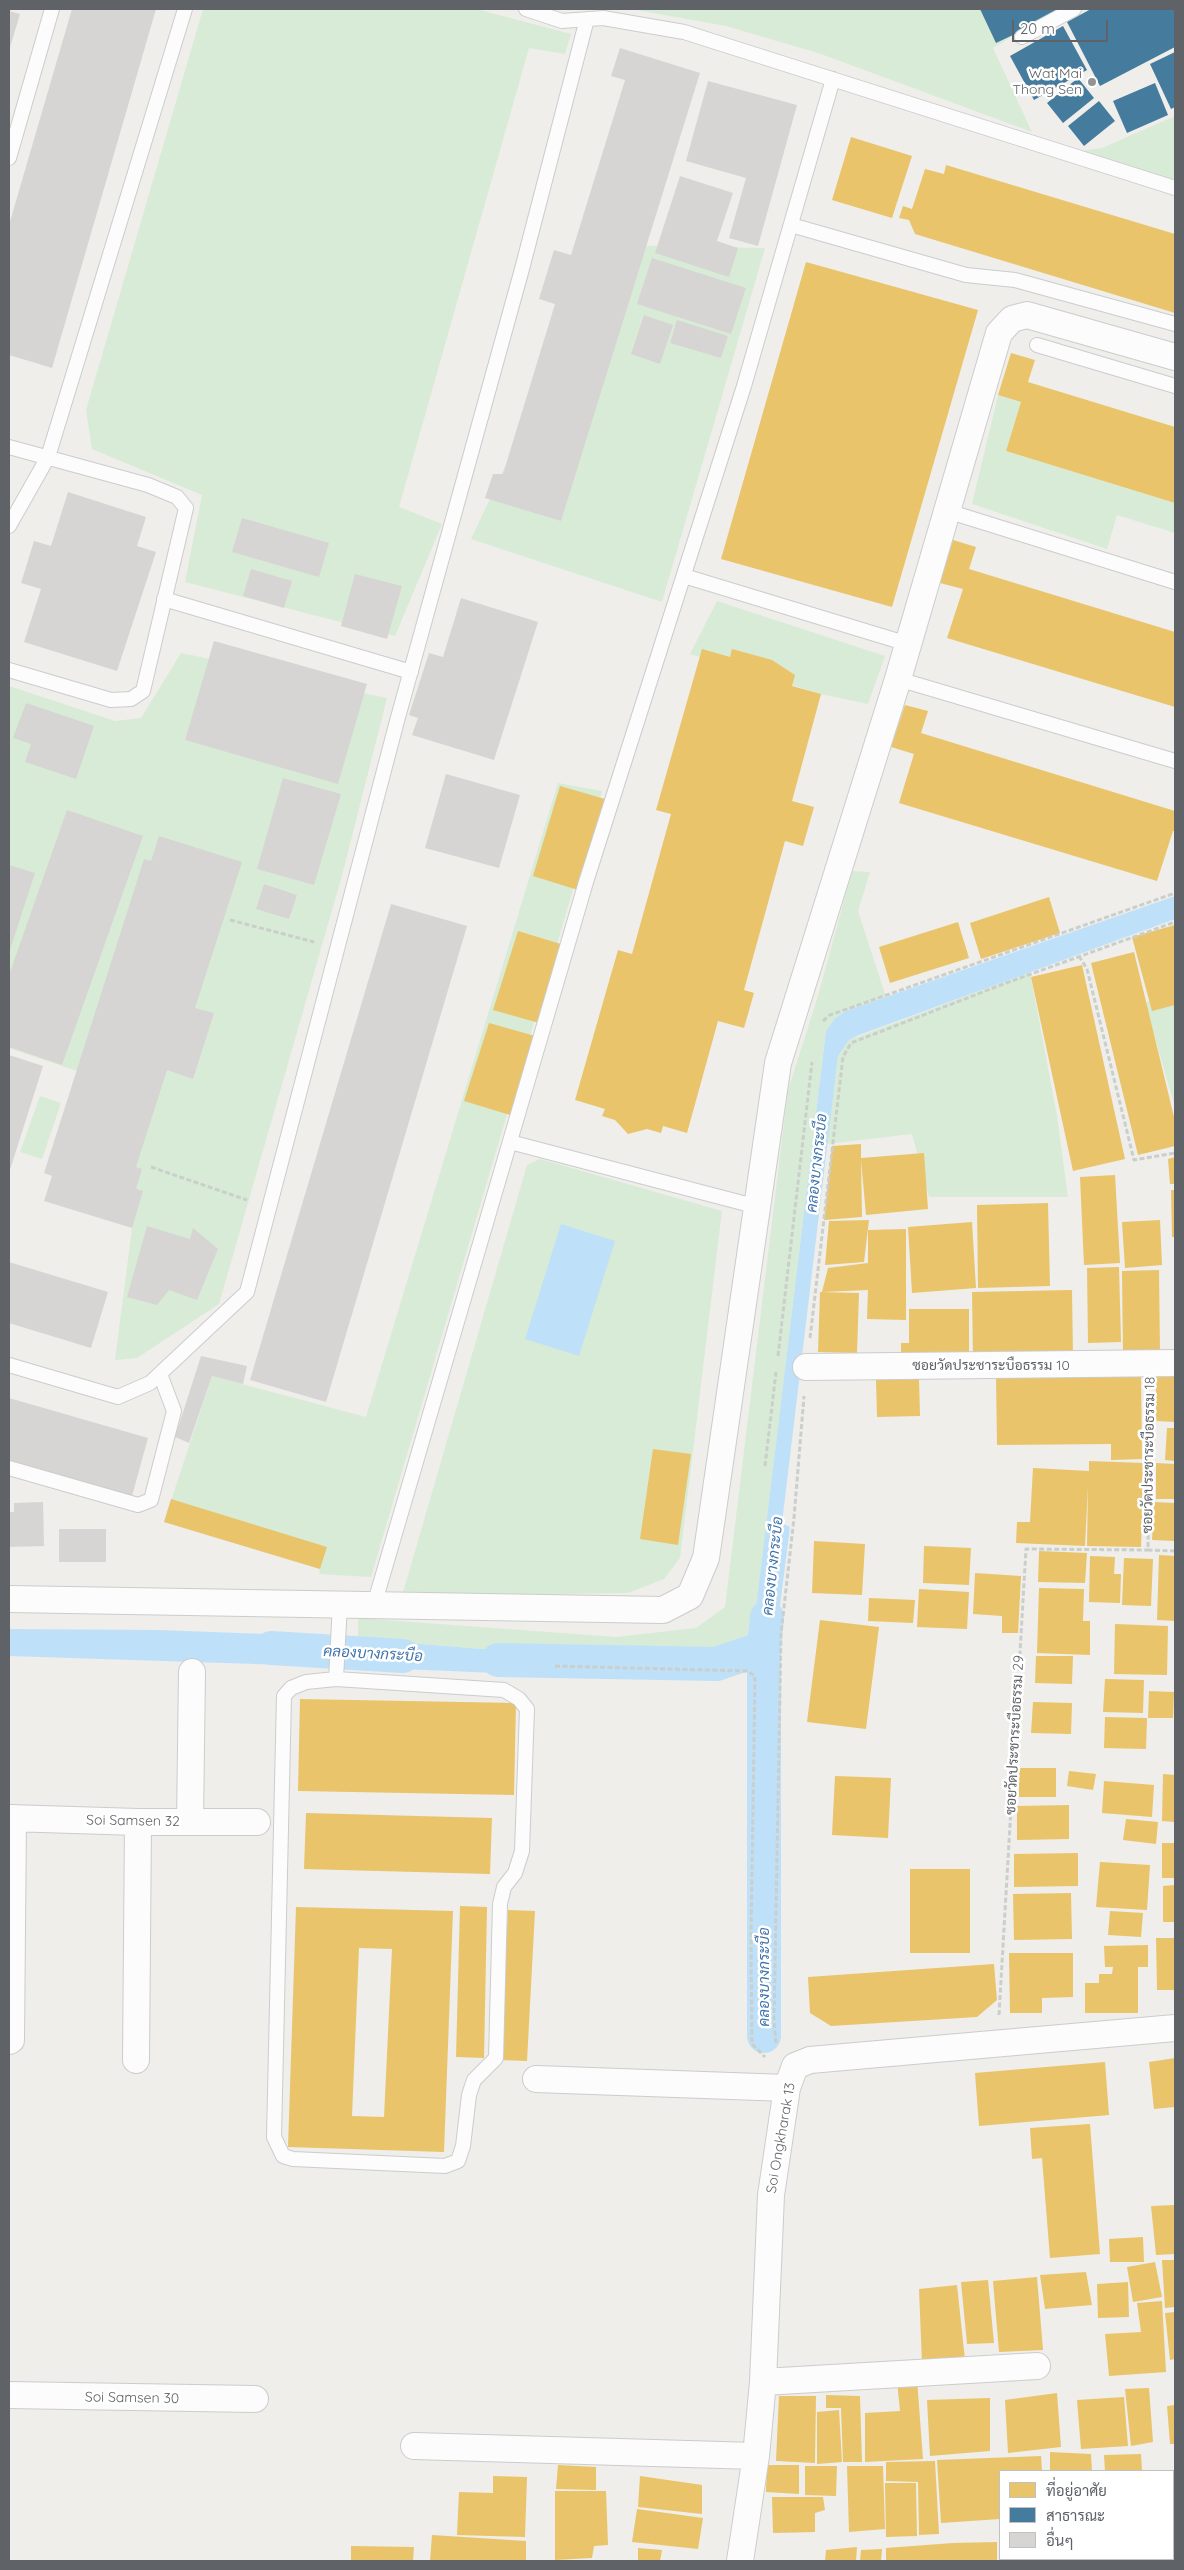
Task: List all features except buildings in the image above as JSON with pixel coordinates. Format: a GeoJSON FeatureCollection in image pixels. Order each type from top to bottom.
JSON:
{"type":"FeatureCollection","features":[{"type":"Feature","properties":{"kind":"street"},"geometry":{"type":"LineString","coordinates":[[9,1600],[662,1610],[690,1596],[706,1558],[778,1063],[898,679],[999,333],[1012,319],[1028,315],[1175,357]]}},
{"type":"Feature","properties":{"kind":"street","name":"ซอยวัดประชาระบือธรรม 10"},"geometry":{"type":"LineString","coordinates":[[806,1367],[1163,1363]]}},
{"type":"Feature","properties":{"kind":"street"},"geometry":{"type":"LineString","coordinates":[[190,1822],[192,1672]]}},
{"type":"Feature","properties":{"kind":"street"},"geometry":{"type":"LineString","coordinates":[[9,2041],[11,2040],[11,1818]]}},
{"type":"Feature","properties":{"kind":"street","name":"Soi Samsen 32"},"geometry":{"type":"LineString","coordinates":[[11,1818],[138,1822],[269,1823]]}},
{"type":"Feature","properties":{"kind":"street"},"geometry":{"type":"LineString","coordinates":[[136,2060],[138,1822]]}},
{"type":"Feature","properties":{"kind":"street","name":"Soi Ongkharak 13"},"geometry":{"type":"LineString","coordinates":[[740,2561],[756,2456],[763,2382],[771,2195],[790,2081],[796,2066],[810,2060],[1175,2028]]}},
{"type":"Feature","properties":{"kind":"street"},"geometry":{"type":"LineString","coordinates":[[536,2079],[790,2081]]}},
{"type":"Feature","properties":{"kind":"street"},"geometry":{"type":"LineString","coordinates":[[763,2382],[1037,2366]]}},
{"type":"Feature","properties":{"kind":"street","name":"Soi Samsen 30"},"geometry":{"type":"LineString","coordinates":[[9,2395],[255,2399]]}},
{"type":"Feature","properties":{"kind":"street"},"geometry":{"type":"LineString","coordinates":[[414,2446],[756,2456]]}},
{"type":"Feature","properties":{"kind":"lane"},"geometry":{"type":"LineString","coordinates":[[9,158],[52,9]]}},
{"type":"Feature","properties":{"kind":"lane"},"geometry":{"type":"LineString","coordinates":[[9,526],[48,457],[185,9]]}},
{"type":"Feature","properties":{"kind":"lane"},"geometry":{"type":"LineString","coordinates":[[526,9],[562,21],[603,18],[684,32],[1175,188]]}},
{"type":"Feature","properties":{"kind":"lane"},"geometry":{"type":"LineString","coordinates":[[1022,37],[1074,9]]}},
{"type":"Feature","properties":{"kind":"lane"},"geometry":{"type":"LineString","coordinates":[[9,1365],[118,1397],[150,1383],[248,1292],[411,672],[522,269],[587,19]]}},
{"type":"Feature","properties":{"kind":"lane"},"geometry":{"type":"LineString","coordinates":[[374,1605],[586,882],[744,386],[834,79]]}},
{"type":"Feature","properties":{"kind":"lane"},"geometry":{"type":"LineString","coordinates":[[791,225],[966,275],[1015,280],[1175,324]]}},
{"type":"Feature","properties":{"kind":"lane"},"geometry":{"type":"LineString","coordinates":[[1036,345],[1175,386]]}},
{"type":"Feature","properties":{"kind":"lane"},"geometry":{"type":"LineString","coordinates":[[9,447],[148,485],[177,497],[186,508],[143,691],[131,699],[112,700],[9,670]]}},
{"type":"Feature","properties":{"kind":"lane"},"geometry":{"type":"LineString","coordinates":[[947,511],[1175,582]]}},
{"type":"Feature","properties":{"kind":"lane"},"geometry":{"type":"LineString","coordinates":[[684,576],[908,644]]}},
{"type":"Feature","properties":{"kind":"lane"},"geometry":{"type":"LineString","coordinates":[[164,599],[411,672]]}},
{"type":"Feature","properties":{"kind":"lane"},"geometry":{"type":"LineString","coordinates":[[898,679],[1175,761]]}},
{"type":"Feature","properties":{"kind":"lane"},"geometry":{"type":"LineString","coordinates":[[510,1142],[758,1207]]}},
{"type":"Feature","properties":{"kind":"lane"},"geometry":{"type":"LineString","coordinates":[[9,1468],[138,1505],[151,1500],[174,1411],[160,1374]]}},
{"type":"Feature","properties":{"kind":"lane"},"geometry":{"type":"LineString","coordinates":[[336,1679],[340,1604]]}},
{"type":"Feature","properties":{"kind":"lane"},"geometry":{"type":"LineString","coordinates":[[336,1679],[504,1690],[519,1699],[528,1709],[522,1851],[515,1873],[504,1887],[500,1904],[496,2058],[474,2080],[468,2095],[463,2146],[458,2161],[445,2166],[293,2159],[283,2156],[274,2137],[269,1823],[284,1696],[291,1688],[306,1682],[336,1679]]}},
{"type":"Feature","properties":{"kind":"path"},"geometry":{"type":"LineString","coordinates":[[819,1024],[830,1015],[1175,893]]}},
{"type":"Feature","properties":{"kind":"path"},"geometry":{"type":"LineString","coordinates":[[230,920],[338,948]]}},
{"type":"Feature","properties":{"kind":"path"},"geometry":{"type":"LineString","coordinates":[[790,2081],[776,2043],[774,2021],[781,1634],[794,1518],[806,1367],[831,1146],[845,1051],[851,1043],[860,1037],[1175,922]]}},
{"type":"Feature","properties":{"kind":"path"},"geometry":{"type":"LineString","coordinates":[[1079,956],[1087,969],[1134,1160],[1175,1153]]}},
{"type":"Feature","properties":{"kind":"path"},"geometry":{"type":"LineString","coordinates":[[777,1358],[812,1055]]}},
{"type":"Feature","properties":{"kind":"path"},"geometry":{"type":"LineString","coordinates":[[151,1167],[270,1208]]}},
{"type":"Feature","properties":{"kind":"path","name":"ซอยวัดประชาระบือธรรม 18"},"geometry":{"type":"LineString","coordinates":[[1163,1363],[1148,1550],[1175,1551]]}},
{"type":"Feature","properties":{"kind":"path"},"geometry":{"type":"LineString","coordinates":[[765,1466],[776,1368]]}},
{"type":"Feature","properties":{"kind":"path","name":"ซอยวัดประชาระบือธรรม 29"},"geometry":{"type":"LineString","coordinates":[[997,2043],[1026,1549],[1148,1550]]}},
{"type":"Feature","properties":{"kind":"path"},"geometry":{"type":"LineString","coordinates":[[555,1666],[748,1671],[755,1676],[750,1938],[752,2044],[790,2081]]}},
{"type":"Feature","properties":{"kind":"green space"},"geometry":{"type":"Polygon","coordinates":[[[203,9],[476,9],[571,34],[565,54],[529,48],[399,507],[442,524],[395,636],[185,582],[202,495],[92,449],[86,410],[203,9]]]}},
{"type":"Feature","properties":{"kind":"green space"},"geometry":{"type":"Polygon","coordinates":[[[631,9],[1058,9],[993,48],[1032,132],[821,54],[726,26],[631,9]]]}},
{"type":"Feature","properties":{"kind":"green space"},"geometry":{"type":"Polygon","coordinates":[[[1175,116],[1175,182],[1081,151],[1102,148],[1175,116]]]}},
{"type":"Feature","properties":{"kind":"green space"},"geometry":{"type":"Polygon","coordinates":[[[610,245],[765,248],[662,602],[471,539],[610,245]]]}},
{"type":"Feature","properties":{"kind":"green space"},"geometry":{"type":"Polygon","coordinates":[[[998,395],[1021,402],[1006,451],[1175,503],[1175,533],[1117,515],[1107,549],[972,504],[998,395]]]}},
{"type":"Feature","properties":{"kind":"green space"},"geometry":{"type":"Polygon","coordinates":[[[717,601],[885,656],[868,704],[821,694],[690,654],[717,601]]]}},
{"type":"Feature","properties":{"kind":"green space"},"geometry":{"type":"Polygon","coordinates":[[[181,653],[210,659],[185,740],[311,774],[358,692],[387,698],[343,872],[219,1304],[137,1358],[115,1360],[132,1228],[77,1071],[9,1048],[9,686],[115,721],[141,718],[181,653]]]}},
{"type":"Feature","properties":{"kind":"green space"},"geometry":{"type":"Polygon","coordinates":[[[558,783],[602,791],[371,1577],[319,1574],[320,1569],[164,1522],[212,1376],[366,1417],[558,783]]]}},
{"type":"Feature","properties":{"kind":"green space"},"geometry":{"type":"Polygon","coordinates":[[[852,871],[870,872],[858,911],[886,997],[846,1011],[835,1018],[826,1031],[752,1644],[718,1658],[545,1654],[358,1639],[358,1618],[616,1637],[696,1628],[725,1607],[788,1090],[818,996],[852,871]]]}},
{"type":"Feature","properties":{"kind":"green space"},"geometry":{"type":"Polygon","coordinates":[[[1030,972],[1057,1116],[1068,1197],[929,1197],[912,1134],[827,1144],[838,1056],[849,1040],[1030,972]]]}},
{"type":"Feature","properties":{"kind":"green space"},"geometry":{"type":"Polygon","coordinates":[[[1175,989],[1175,1107],[1145,1003],[1175,989]]]}},
{"type":"Feature","properties":{"kind":"green space"},"geometry":{"type":"Polygon","coordinates":[[[40,1096],[61,1103],[42,1159],[20,1152],[40,1096]]]}},
{"type":"Feature","properties":{"kind":"green space"},"geometry":{"type":"Polygon","coordinates":[[[540,1159],[722,1211],[680,1558],[664,1579],[628,1593],[402,1596],[527,1165],[540,1159]]]}},
{"type":"Feature","properties":{"kind":"water"},"geometry":{"type":"Polygon","coordinates":[[[1175,896],[1175,919],[859,1035],[849,1040],[838,1056],[782,1523],[790,1527],[772,1668],[750,1658],[826,1031],[835,1018],[846,1011],[1175,896]]]}},
{"type":"Feature","properties":{"kind":"water"},"geometry":{"type":"Polygon","coordinates":[[[561,1224],[615,1241],[579,1356],[525,1339],[561,1224]]]}},
{"type":"Feature","properties":{"kind":"water"},"geometry":{"type":"Polygon","coordinates":[[[9,1629],[158,1630],[320,1636],[317,1666],[9,1656],[9,1629]]]}},
{"type":"Feature","properties":{"kind":"water"},"geometry":{"type":"Polygon","coordinates":[[[358,1639],[545,1654],[544,1675],[354,1667],[358,1639]]]}},
{"type":"Feature","properties":{"kind":"waterway","name":"คลองบางกระบือ"},"geometry":{"type":"LineString","coordinates":[[498,1660],[716,1664],[764,1648],[767,1617]]}},
{"type":"Feature","properties":{"kind":"waterway","name":"คลองบางกระบือ"},"geometry":{"type":"LineString","coordinates":[[271,1648],[403,1656]]}},
{"type":"Feature","properties":{"kind":"waterway","name":"คลองบางกระบือ"},"geometry":{"type":"LineString","coordinates":[[764,1648],[764,2036]]}},
{"type":"Feature","properties":{"kind":"place","name":"Wat Mai Thong Sen"},"geometry":{"type":"Point","coordinates":[1092,82]}}]}
